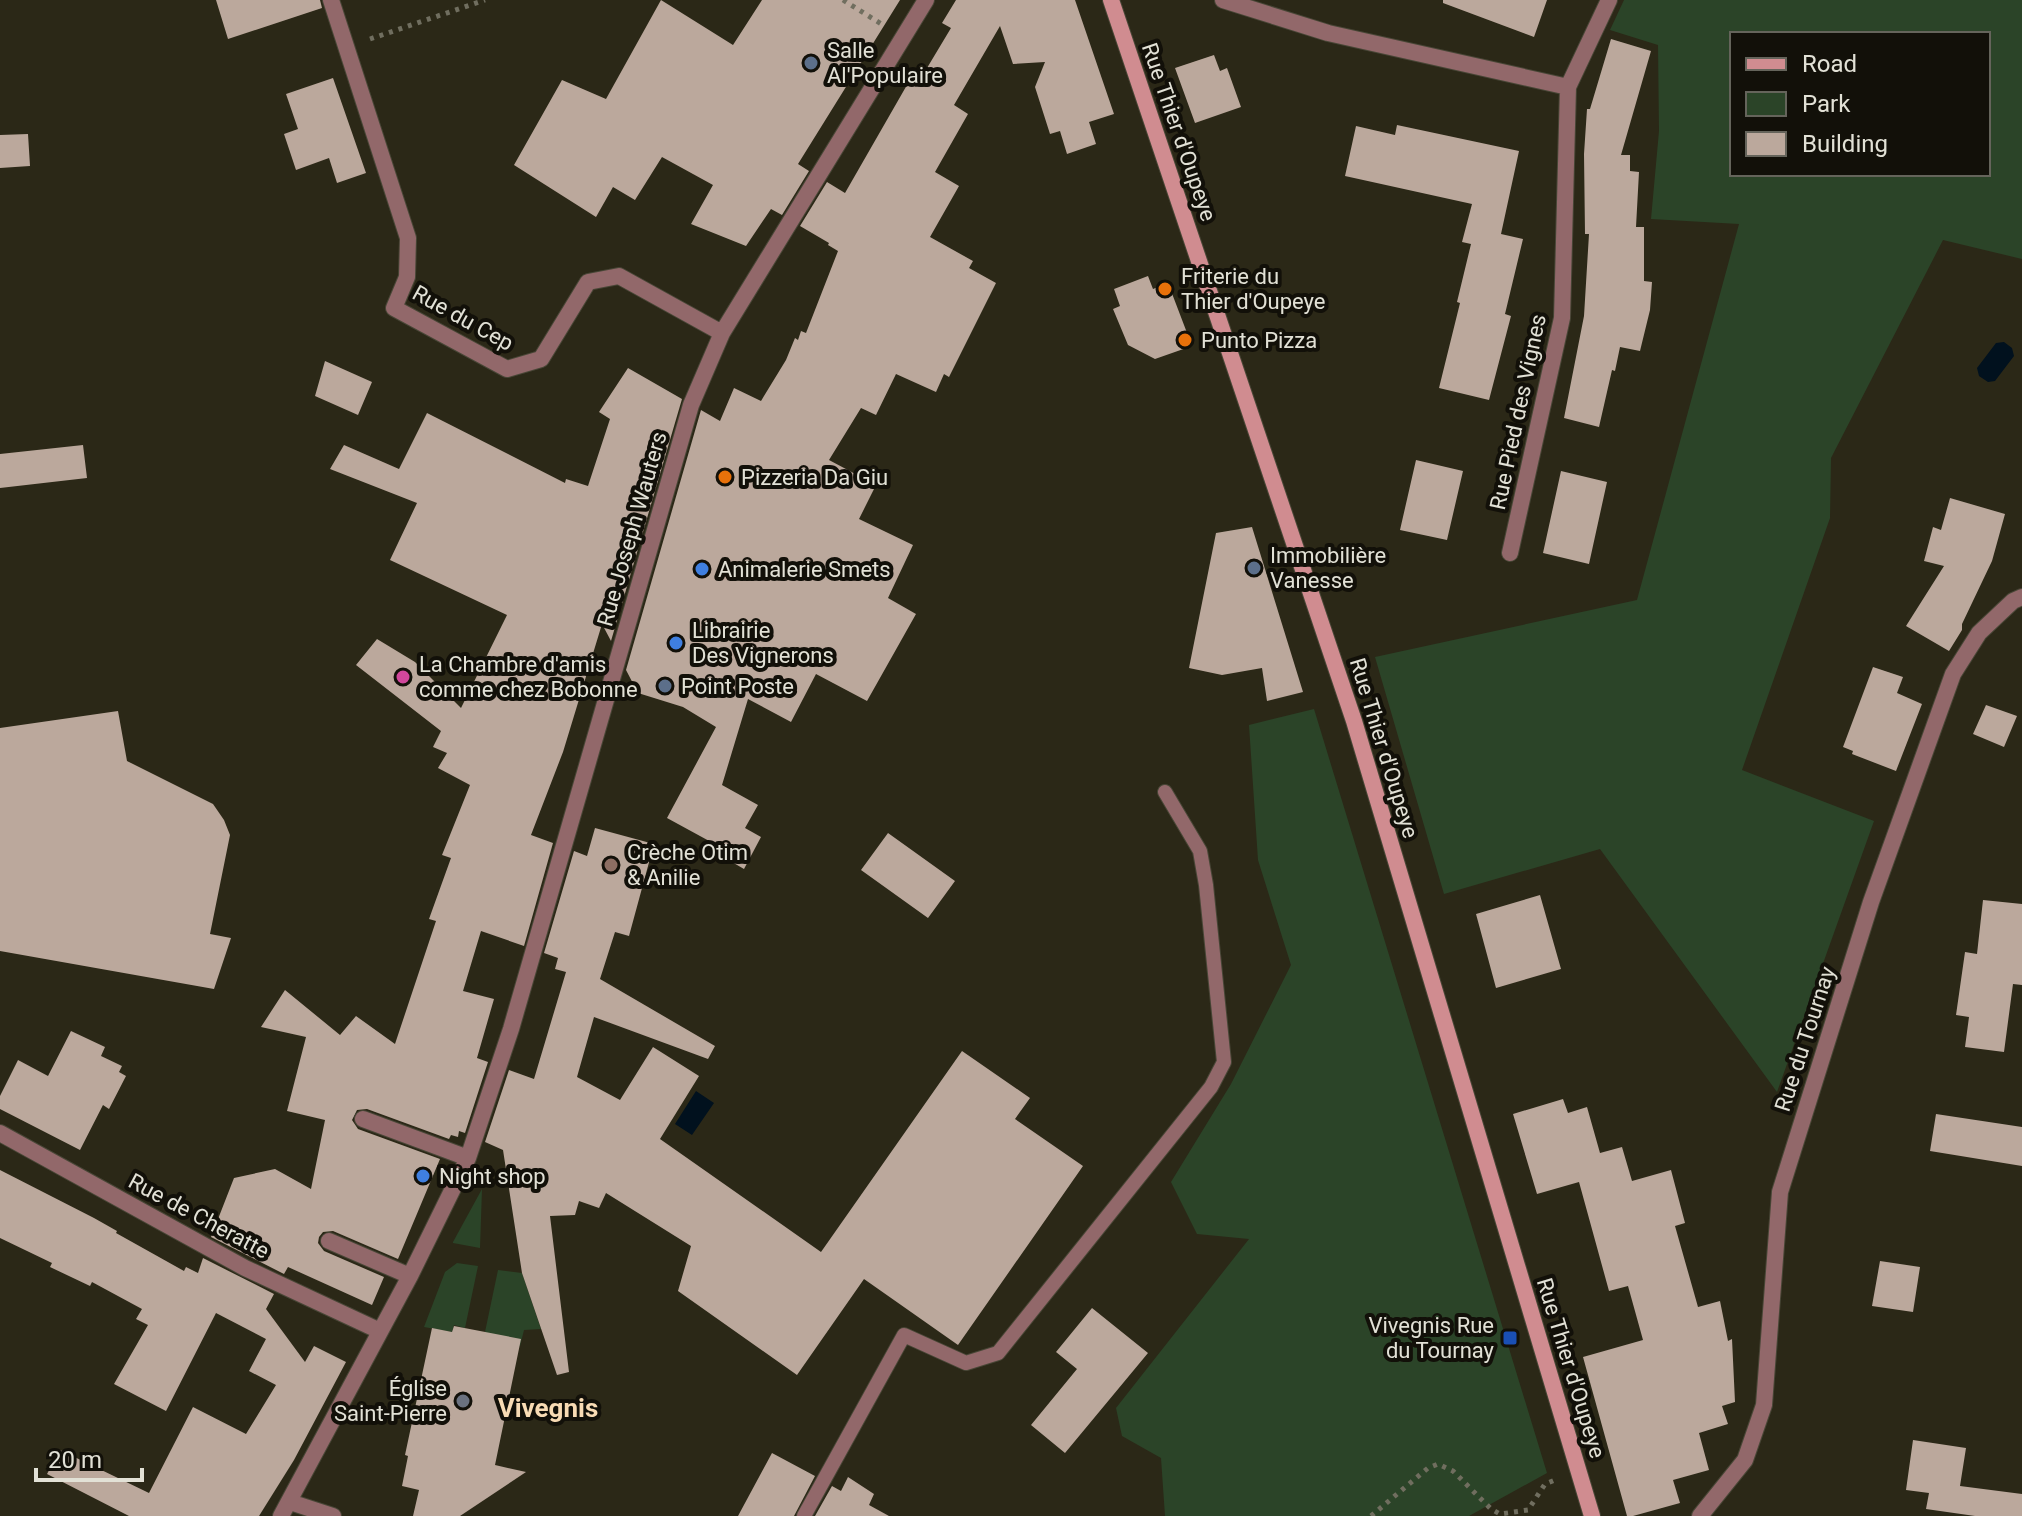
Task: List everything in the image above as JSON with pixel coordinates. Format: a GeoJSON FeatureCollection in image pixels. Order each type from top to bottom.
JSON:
{"type":"FeatureCollection","features":[{"type":"Feature","properties":{"kind":"main road","name":"Rue Thier d'Oupeye"},"geometry":{"type":"LineString","coordinates":[[1111,0],[1354,721],[1592,1516]]}},
{"type":"Feature","properties":{"kind":"street","name":"Rue du Cep"},"geometry":{"type":"LineString","coordinates":[[331,0],[408,238],[407,277],[394,308],[507,369],[541,359],[588,282],[619,276],[722,333]]}},
{"type":"Feature","properties":{"kind":"street","name":"Rue Joseph Wauters"},"geometry":{"type":"LineString","coordinates":[[286,1509],[410,1276],[468,1158],[511,1029],[691,405],[722,333],[926,0]]}},
{"type":"Feature","properties":{"kind":"street"},"geometry":{"type":"LineString","coordinates":[[1223,0],[1328,33],[1568,87]]}},
{"type":"Feature","properties":{"kind":"street","name":"Rue Pied des Vignes"},"geometry":{"type":"LineString","coordinates":[[1510,553],[1562,318],[1568,87],[1609,0]]}},
{"type":"Feature","properties":{"kind":"street","name":"Rue du Tournay"},"geometry":{"type":"LineString","coordinates":[[1700,1516],[1745,1460],[1764,1405],[1780,1192],[1871,902],[1953,674],[1979,633],[2013,601],[2022,597]]}},
{"type":"Feature","properties":{"kind":"street"},"geometry":{"type":"LineString","coordinates":[[363,1119],[468,1158]]}},
{"type":"Feature","properties":{"kind":"street","name":"Rue de Cheratte"},"geometry":{"type":"LineString","coordinates":[[0,1133],[245,1268],[380,1331]]}},
{"type":"Feature","properties":{"kind":"street"},"geometry":{"type":"LineString","coordinates":[[329,1241],[410,1276]]}},
{"type":"Feature","properties":{"kind":"street"},"geometry":{"type":"LineString","coordinates":[[286,1509],[333,1516]]}},
{"type":"Feature","properties":{"kind":"lane"},"geometry":{"type":"LineString","coordinates":[[804,1516],[904,1335],[966,1363],[998,1353],[1211,1087],[1224,1062],[1200,851],[1165,792]]}},
{"type":"Feature","properties":{"kind":"path"},"geometry":{"type":"LineString","coordinates":[[346,47],[485,0]]}},
{"type":"Feature","properties":{"kind":"path"},"geometry":{"type":"LineString","coordinates":[[843,0],[902,37]]}},
{"type":"Feature","properties":{"kind":"path"},"geometry":{"type":"LineString","coordinates":[[1371,1516],[1428,1468],[1438,1464],[1453,1471],[1500,1514],[1528,1510],[1545,1484]]}},
{"type":"Feature","properties":{"kind":"green space"},"geometry":{"type":"Polygon","coordinates":[[[1624,0],[2022,0],[2022,259],[1943,240],[1831,458],[1830,518],[1742,770],[1874,821],[1777,1092],[1600,849],[1444,894],[1375,657],[1637,600],[1739,224],[1651,219],[1659,131],[1658,45],[1610,30],[1624,0]]]}},
{"type":"Feature","properties":{"kind":"green space"},"geometry":{"type":"Polygon","coordinates":[[[1314,709],[1547,1473],[1469,1516],[1165,1516],[1161,1458],[1122,1436],[1116,1408],[1249,1239],[1197,1234],[1171,1182],[1231,1084],[1291,965],[1258,860],[1249,725],[1314,709]]]}},
{"type":"Feature","properties":{"kind":"green space"},"geometry":{"type":"Polygon","coordinates":[[[482,1189],[480,1248],[453,1243],[453,1242],[482,1189]]]}},
{"type":"Feature","properties":{"kind":"green space"},"geometry":{"type":"Polygon","coordinates":[[[457,1263],[478,1266],[465,1328],[454,1325],[452,1332],[424,1327],[445,1272],[457,1263]]]}},
{"type":"Feature","properties":{"kind":"green space"},"geometry":{"type":"Polygon","coordinates":[[[498,1270],[522,1273],[541,1329],[524,1330],[520,1346],[499,1342],[485,1332],[498,1270]]]}},
{"type":"Feature","properties":{"kind":"water"},"geometry":{"type":"Polygon","coordinates":[[[2004,342],[2012,348],[2014,356],[1995,381],[1988,382],[1979,376],[1977,368],[1996,343],[2004,342]]]}},
{"type":"Feature","properties":{"kind":"water"},"geometry":{"type":"Polygon","coordinates":[[[696,1091],[714,1103],[692,1135],[675,1124],[696,1091]]]}},
{"type":"Feature","properties":{"kind":"building"},"geometry":{"type":"Polygon","coordinates":[[[216,0],[320,0],[322,8],[228,39],[216,0]]]}},
{"type":"Feature","properties":{"kind":"building"},"geometry":{"type":"Polygon","coordinates":[[[661,0],[733,45],[762,0],[900,0],[798,164],[809,171],[782,215],[771,209],[746,246],[691,224],[713,185],[662,157],[635,200],[613,187],[596,217],[514,165],[562,80],[606,99],[661,0]]]}},
{"type":"Feature","properties":{"kind":"building"},"geometry":{"type":"Polygon","coordinates":[[[956,0],[1075,0],[1114,114],[1089,122],[1096,144],[1067,154],[1060,131],[1050,134],[1035,87],[1045,62],[1013,64],[1000,26],[954,105],[968,114],[935,172],[959,186],[930,237],[973,261],[969,268],[996,283],[949,377],[944,374],[936,392],[896,374],[876,415],[861,408],[829,460],[876,485],[859,519],[913,545],[888,598],[916,614],[867,701],[816,674],[791,722],[748,699],[722,785],[758,805],[745,828],[761,837],[744,869],[718,854],[722,848],[667,818],[716,727],[683,707],[638,693],[626,670],[701,410],[720,421],[734,388],[761,401],[786,360],[795,338],[798,340],[801,331],[806,333],[838,251],[800,226],[827,182],[845,193],[911,78],[918,83],[951,28],[942,23],[956,0]]]}},
{"type":"Feature","properties":{"kind":"building"},"geometry":{"type":"Polygon","coordinates":[[[1443,0],[1547,0],[1534,37],[1443,3],[1443,0]]]}},
{"type":"Feature","properties":{"kind":"building"},"geometry":{"type":"Polygon","coordinates":[[[1611,39],[1651,51],[1621,155],[1630,155],[1630,171],[1639,172],[1636,227],[1644,227],[1644,281],[1652,282],[1650,310],[1640,351],[1620,347],[1599,427],[1564,418],[1584,316],[1589,234],[1585,234],[1587,109],[1590,109],[1611,39]]]}},
{"type":"Feature","properties":{"kind":"building"},"geometry":{"type":"Polygon","coordinates":[[[1214,55],[1220,71],[1227,68],[1241,107],[1195,123],[1175,68],[1214,55]]]}},
{"type":"Feature","properties":{"kind":"building"},"geometry":{"type":"Polygon","coordinates":[[[333,78],[366,173],[337,183],[329,158],[296,170],[284,134],[298,129],[286,94],[333,78]]]}},
{"type":"Feature","properties":{"kind":"building"},"geometry":{"type":"Polygon","coordinates":[[[1397,125],[1519,151],[1501,234],[1523,239],[1505,314],[1511,316],[1489,400],[1439,388],[1471,244],[1462,242],[1472,204],[1345,176],[1356,126],[1395,135],[1397,125]]]}},
{"type":"Feature","properties":{"kind":"building"},"geometry":{"type":"Polygon","coordinates":[[[28,134],[30,166],[0,168],[0,135],[28,134]]]}},
{"type":"Feature","properties":{"kind":"building"},"geometry":{"type":"Polygon","coordinates":[[[1148,276],[1153,289],[1168,283],[1192,346],[1155,359],[1128,345],[1113,309],[1120,306],[1114,289],[1148,276]]]}},
{"type":"Feature","properties":{"kind":"building"},"geometry":{"type":"Polygon","coordinates":[[[325,361],[372,382],[358,415],[315,396],[325,361]]]}},
{"type":"Feature","properties":{"kind":"building"},"geometry":{"type":"Polygon","coordinates":[[[628,368],[682,399],[611,641],[602,624],[563,752],[531,835],[553,843],[524,946],[481,931],[463,991],[494,999],[477,1058],[488,1062],[465,1133],[459,1131],[458,1137],[451,1135],[449,1139],[367,1109],[357,1110],[352,1120],[358,1129],[440,1159],[398,1259],[333,1231],[323,1232],[319,1237],[318,1243],[324,1251],[384,1277],[372,1305],[288,1267],[284,1274],[211,1237],[234,1178],[275,1169],[311,1189],[325,1120],[287,1111],[306,1037],[261,1027],[285,990],[340,1035],[356,1016],[395,1044],[436,921],[429,919],[451,858],[442,855],[470,785],[438,768],[447,753],[433,747],[441,731],[356,665],[377,639],[415,662],[461,708],[507,615],[390,560],[417,503],[330,469],[344,445],[399,469],[427,413],[565,483],[566,479],[588,486],[610,419],[599,412],[628,368]]]}},
{"type":"Feature","properties":{"kind":"building"},"geometry":{"type":"Polygon","coordinates":[[[83,445],[87,478],[0,488],[0,454],[83,445]]]}},
{"type":"Feature","properties":{"kind":"building"},"geometry":{"type":"Polygon","coordinates":[[[1416,460],[1463,471],[1447,540],[1400,530],[1416,460]]]}},
{"type":"Feature","properties":{"kind":"building"},"geometry":{"type":"Polygon","coordinates":[[[1561,471],[1607,482],[1589,564],[1543,553],[1561,471]]]}},
{"type":"Feature","properties":{"kind":"building"},"geometry":{"type":"Polygon","coordinates":[[[1950,498],[2005,514],[1992,561],[1962,630],[1949,651],[1906,626],[1944,566],[1924,561],[1933,527],[1941,530],[1950,498]]]}},
{"type":"Feature","properties":{"kind":"building"},"geometry":{"type":"Polygon","coordinates":[[[1252,527],[1303,692],[1267,701],[1262,668],[1222,675],[1189,668],[1216,533],[1252,527]]]}},
{"type":"Feature","properties":{"kind":"building"},"geometry":{"type":"Polygon","coordinates":[[[1873,667],[1903,677],[1897,693],[1922,704],[1896,771],[1852,754],[1853,751],[1843,747],[1873,667]]]}},
{"type":"Feature","properties":{"kind":"building"},"geometry":{"type":"Polygon","coordinates":[[[1986,705],[2017,716],[2004,747],[1973,734],[1986,705]]]}},
{"type":"Feature","properties":{"kind":"building"},"geometry":{"type":"Polygon","coordinates":[[[118,711],[127,761],[213,804],[230,835],[210,934],[231,938],[214,989],[0,951],[0,728],[118,711]]]}},
{"type":"Feature","properties":{"kind":"building"},"geometry":{"type":"Polygon","coordinates":[[[595,828],[654,844],[629,936],[615,932],[600,979],[715,1046],[708,1059],[594,1017],[577,1077],[620,1100],[653,1047],[699,1076],[660,1139],[821,1252],[962,1051],[1030,1098],[1015,1119],[1083,1166],[958,1345],[864,1279],[797,1375],[678,1291],[691,1246],[606,1193],[599,1208],[579,1201],[575,1215],[550,1216],[569,1372],[557,1375],[522,1273],[503,1150],[485,1142],[509,1070],[534,1079],[566,972],[555,969],[558,958],[544,953],[574,851],[587,856],[595,828]]]}},
{"type":"Feature","properties":{"kind":"building"},"geometry":{"type":"Polygon","coordinates":[[[888,833],[955,881],[928,918],[861,870],[888,833]]]}},
{"type":"Feature","properties":{"kind":"building"},"geometry":{"type":"Polygon","coordinates":[[[1540,895],[1561,969],[1496,988],[1476,914],[1540,895]]]}},
{"type":"Feature","properties":{"kind":"building"},"geometry":{"type":"Polygon","coordinates":[[[1983,900],[2022,904],[2022,985],[2013,984],[2004,1052],[1965,1047],[1969,1017],[1956,1015],[1965,952],[1977,954],[1983,900]]]}},
{"type":"Feature","properties":{"kind":"building"},"geometry":{"type":"Polygon","coordinates":[[[71,1031],[105,1047],[101,1056],[122,1066],[119,1072],[126,1076],[109,1109],[103,1105],[80,1150],[0,1109],[0,1096],[18,1060],[48,1076],[71,1031]]]}},
{"type":"Feature","properties":{"kind":"building"},"geometry":{"type":"Polygon","coordinates":[[[1563,1099],[1568,1113],[1587,1107],[1600,1153],[1622,1147],[1632,1181],[1671,1170],[1685,1223],[1675,1226],[1698,1307],[1720,1301],[1728,1341],[1732,1339],[1735,1402],[1722,1406],[1728,1424],[1699,1433],[1709,1470],[1673,1480],[1680,1503],[1633,1516],[1627,1516],[1583,1357],[1643,1340],[1628,1286],[1609,1291],[1579,1182],[1537,1194],[1513,1114],[1563,1099]]]}},
{"type":"Feature","properties":{"kind":"building"},"geometry":{"type":"Polygon","coordinates":[[[1936,1114],[2022,1127],[2022,1166],[1930,1151],[1936,1114]]]}},
{"type":"Feature","properties":{"kind":"building"},"geometry":{"type":"Polygon","coordinates":[[[0,1170],[94,1218],[184,1271],[186,1267],[198,1273],[203,1258],[274,1294],[266,1309],[305,1362],[314,1346],[346,1362],[294,1460],[259,1516],[129,1516],[47,1474],[60,1450],[149,1493],[193,1407],[246,1434],[276,1385],[249,1371],[266,1339],[216,1313],[166,1411],[114,1384],[148,1325],[136,1319],[142,1309],[92,1282],[90,1286],[50,1267],[52,1263],[0,1238],[0,1170]]]}},
{"type":"Feature","properties":{"kind":"building"},"geometry":{"type":"Polygon","coordinates":[[[1880,1261],[1920,1267],[1913,1312],[1872,1306],[1880,1261]]]}},
{"type":"Feature","properties":{"kind":"building"},"geometry":{"type":"Polygon","coordinates":[[[1092,1308],[1148,1353],[1065,1453],[1031,1425],[1077,1369],[1056,1352],[1092,1308]]]}},
{"type":"Feature","properties":{"kind":"building","name":"Église Saint-Pierre"},"geometry":{"type":"Polygon","coordinates":[[[454,1326],[521,1339],[495,1465],[526,1472],[460,1516],[413,1516],[419,1490],[402,1486],[408,1456],[405,1455],[432,1328],[452,1332],[454,1326]]]}},
{"type":"Feature","properties":{"kind":"building"},"geometry":{"type":"Polygon","coordinates":[[[1913,1440],[1966,1448],[1960,1486],[2022,1494],[2022,1516],[1975,1516],[1926,1509],[1929,1493],[1906,1490],[1913,1440]]]}},
{"type":"Feature","properties":{"kind":"building"},"geometry":{"type":"Polygon","coordinates":[[[772,1453],[815,1476],[794,1516],[738,1516],[772,1453]]]}},
{"type":"Feature","properties":{"kind":"building"},"geometry":{"type":"Polygon","coordinates":[[[848,1477],[874,1494],[869,1505],[889,1516],[815,1516],[832,1486],[841,1491],[848,1477]]]}},
{"type":"Feature","properties":{"kind":"place","name":"Salle Al'Populaire"},"geometry":{"type":"Point","coordinates":[811,63]}},
{"type":"Feature","properties":{"kind":"place","name":"Friterie du Thier d'Oupeye"},"geometry":{"type":"Point","coordinates":[1165,289]}},
{"type":"Feature","properties":{"kind":"place","name":"Punto Pizza"},"geometry":{"type":"Point","coordinates":[1185,340]}},
{"type":"Feature","properties":{"kind":"place","name":"Pizzeria Da Giu"},"geometry":{"type":"Point","coordinates":[725,477]}},
{"type":"Feature","properties":{"kind":"place","name":"Immobilière Vanesse"},"geometry":{"type":"Point","coordinates":[1254,568]}},
{"type":"Feature","properties":{"kind":"place","name":"Animalerie Smets"},"geometry":{"type":"Point","coordinates":[702,569]}},
{"type":"Feature","properties":{"kind":"place","name":"Librairie Des Vignerons"},"geometry":{"type":"Point","coordinates":[676,643]}},
{"type":"Feature","properties":{"kind":"place","name":"La Chambre d'amis comme chez Bobonne"},"geometry":{"type":"Point","coordinates":[403,677]}},
{"type":"Feature","properties":{"kind":"place","name":"Point Poste"},"geometry":{"type":"Point","coordinates":[665,686]}},
{"type":"Feature","properties":{"kind":"place","name":"Crèche Otim & Anilie"},"geometry":{"type":"Point","coordinates":[611,865]}},
{"type":"Feature","properties":{"kind":"place","name":"Night shop"},"geometry":{"type":"Point","coordinates":[423,1176]}},
{"type":"Feature","properties":{"kind":"place","name":"Vivegnis Rue du Tournay"},"geometry":{"type":"Point","coordinates":[1510,1338]}},
{"type":"Feature","properties":{"kind":"place","name":"Église Saint-Pierre"},"geometry":{"type":"Point","coordinates":[463,1401]}},
{"type":"Feature","properties":{"kind":"district","name":"Vivegnis"},"geometry":{"type":"Point","coordinates":[548,1408]}}]}
